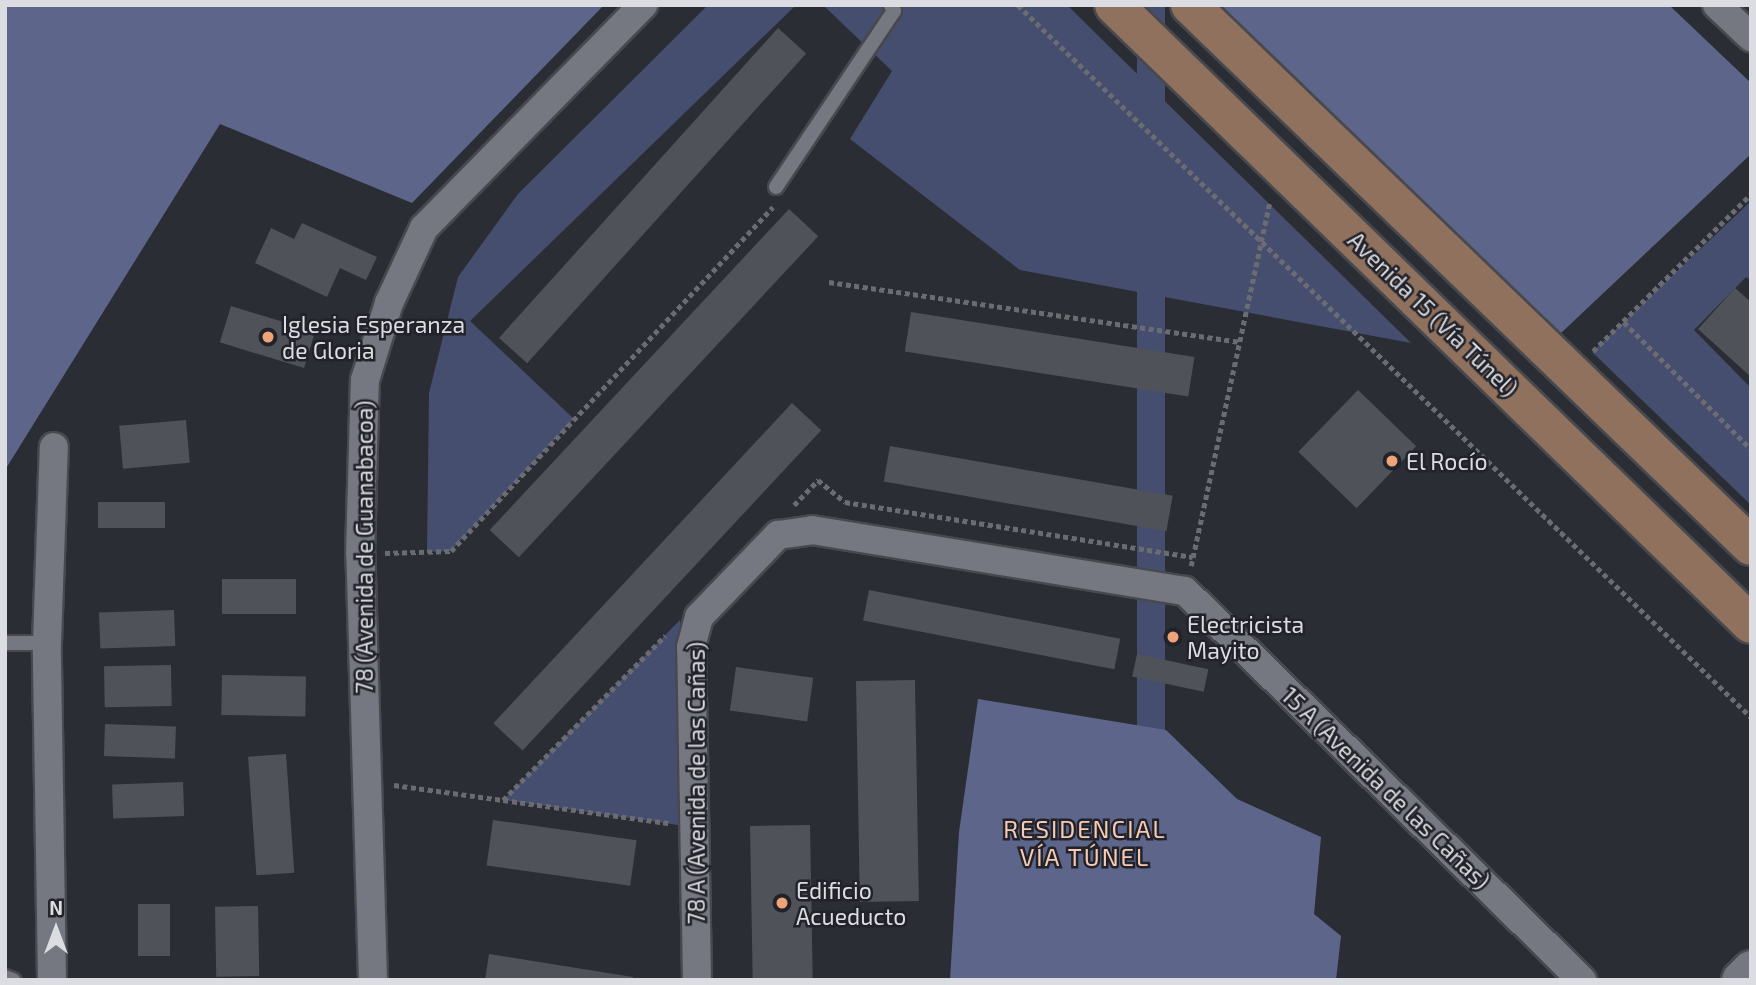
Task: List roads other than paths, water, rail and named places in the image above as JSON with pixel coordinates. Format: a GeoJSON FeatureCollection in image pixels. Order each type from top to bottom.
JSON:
{"type":"FeatureCollection","features":[{"type":"Feature","properties":{"kind":"main road","name":"Avenida 15 (Vía Túnel)"},"geometry":{"type":"LineString","coordinates":[[1114,5],[1751,624]]}},
{"type":"Feature","properties":{"kind":"main road"},"geometry":{"type":"LineString","coordinates":[[1190,5],[1573,370],[1751,546]]}},
{"type":"Feature","properties":{"kind":"street","name":"78 (Avenida de Guanabacoa)"},"geometry":{"type":"LineString","coordinates":[[373,980],[360,554],[365,380],[389,303],[424,228],[643,5]]}},
{"type":"Feature","properties":{"kind":"street"},"geometry":{"type":"LineString","coordinates":[[1717,5],[1751,37]]}},
{"type":"Feature","properties":{"kind":"street"},"geometry":{"type":"LineString","coordinates":[[52,980],[47,643],[54,447]]}},
{"type":"Feature","properties":{"kind":"street","name":"78 A (Avenida de las Cañas)"},"geometry":{"type":"LineString","coordinates":[[697,980],[691,647],[699,617],[778,535],[812,530],[1185,591]]}},
{"type":"Feature","properties":{"kind":"street","name":"15 A (Avenida de las Cañas)"},"geometry":{"type":"LineString","coordinates":[[1185,591],[1582,980]]}},
{"type":"Feature","properties":{"kind":"street"},"geometry":{"type":"LineString","coordinates":[[1740,980],[1751,969]]}},
{"type":"Feature","properties":{"kind":"lane"},"geometry":{"type":"LineString","coordinates":[[777,194],[894,11],[891,5]]}},
{"type":"Feature","properties":{"kind":"lane"},"geometry":{"type":"LineString","coordinates":[[5,643],[47,643]]}},
{"type":"Feature","properties":{"kind":"lane"},"geometry":{"type":"LineString","coordinates":[[5,977],[13,980]]}},
{"type":"Feature","properties":{"kind":"place","name":"Iglesia Esperanza de Gloria"},"geometry":{"type":"Point","coordinates":[268,337]}},
{"type":"Feature","properties":{"kind":"place","name":"El Rocío"},"geometry":{"type":"Point","coordinates":[1392,461]}},
{"type":"Feature","properties":{"kind":"place","name":"Electricista Mayito"},"geometry":{"type":"Point","coordinates":[1173,637]}},
{"type":"Feature","properties":{"kind":"place","name":"Edificio Acueducto"},"geometry":{"type":"Point","coordinates":[782,903]}},
{"type":"Feature","properties":{"kind":"district","name":"RESIDENCIAL VÍA TÚNEL"},"geometry":{"type":"Point","coordinates":[1085,843]}}]}
